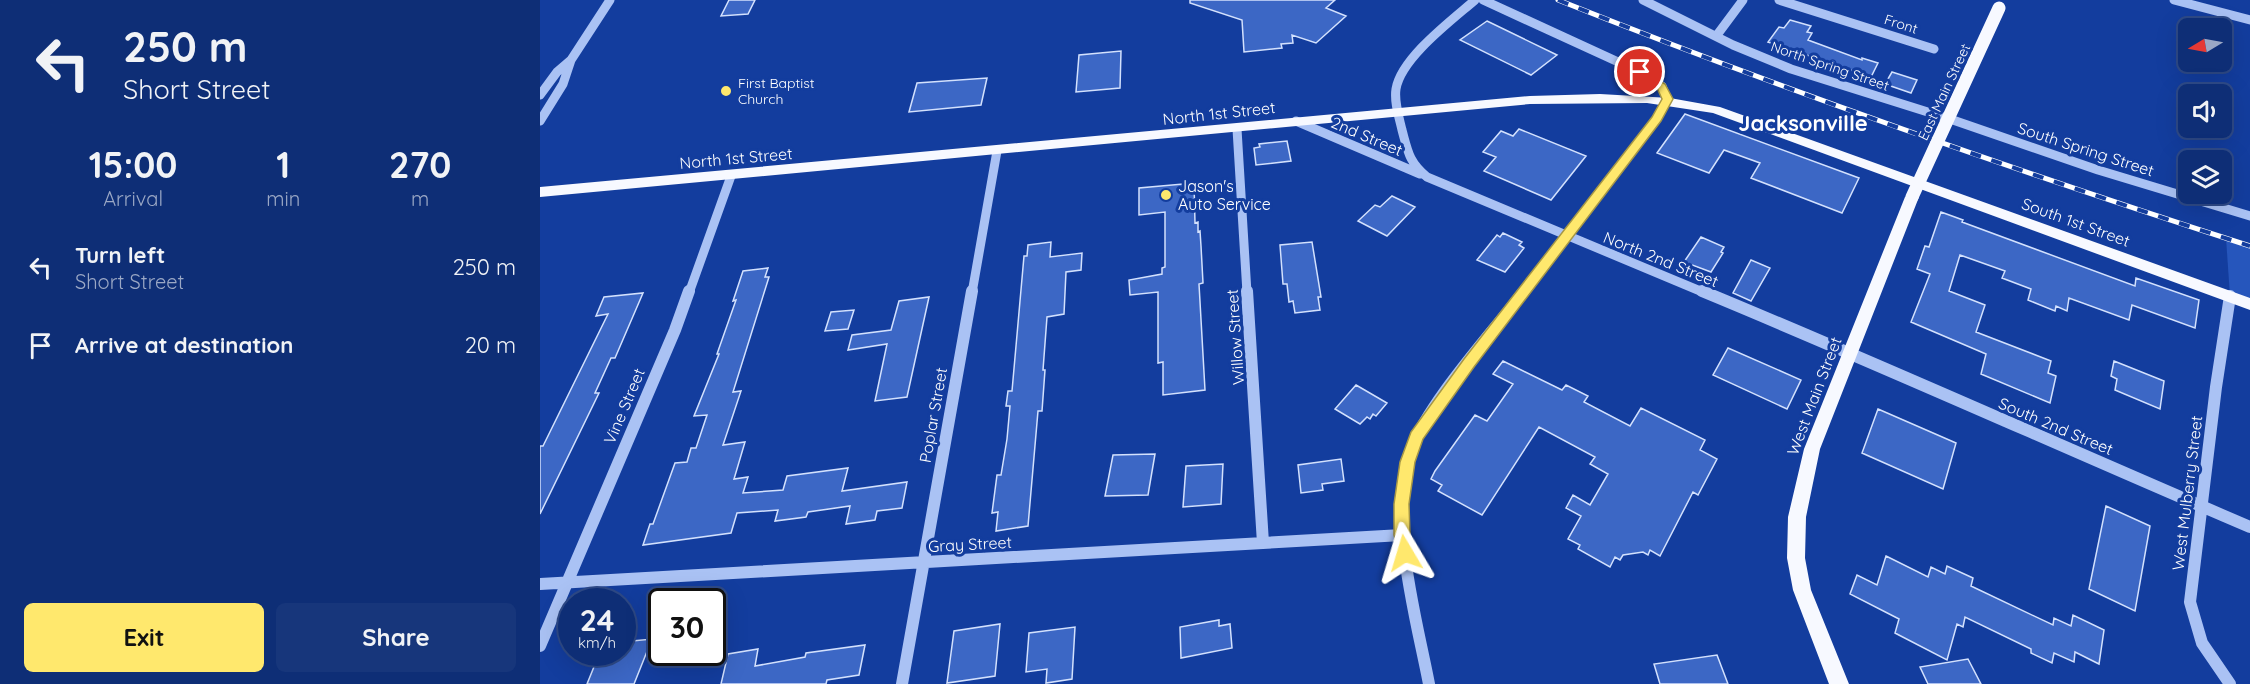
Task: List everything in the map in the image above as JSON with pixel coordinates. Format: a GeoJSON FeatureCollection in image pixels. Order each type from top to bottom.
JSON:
{"type":"FeatureCollection","features":[{"type":"Feature","properties":{"kind":"main road","name":"East Main Street"},"geometry":{"type":"LineString","coordinates":[[1912,197],[2001,4]]}},
{"type":"Feature","properties":{"kind":"main road","name":"North 1st Street"},"geometry":{"type":"LineString","coordinates":[[540,192],[1236,129],[1296,121],[1399,114],[1530,100],[1595,98],[1667,99],[1716,110],[1891,174]]}},
{"type":"Feature","properties":{"kind":"main road","name":"South 1st Street"},"geometry":{"type":"LineString","coordinates":[[1891,174],[2250,304]]}},
{"type":"Feature","properties":{"kind":"main road","name":"West Main Street"},"geometry":{"type":"LineString","coordinates":[[1839,684],[1802,590],[1796,558],[1797,529],[1808,460],[1912,197]]}},
{"type":"Feature","properties":{"kind":"street"},"geometry":{"type":"LineString","coordinates":[[540,95],[557,72],[571,60],[610,0]]}},
{"type":"Feature","properties":{"kind":"street","name":"North 2nd Street"},"geometry":{"type":"LineString","coordinates":[[1475,0],[1432,40],[1402,74],[1396,89],[1409,157],[1414,166],[1427,177],[1851,353]]}},
{"type":"Feature","properties":{"kind":"street"},"geometry":{"type":"LineString","coordinates":[[1429,684],[1402,535],[1401,504],[1407,462],[1417,436],[1657,118],[1667,99],[1662,86],[1640,72],[1483,0]]}},
{"type":"Feature","properties":{"kind":"street","name":"North Spring Street"},"geometry":{"type":"LineString","coordinates":[[1643,0],[1733,45],[1791,69],[1982,131]]}},
{"type":"Feature","properties":{"kind":"street"},"geometry":{"type":"LineString","coordinates":[[1717,35],[1743,0]]}},
{"type":"Feature","properties":{"kind":"street","name":"Front"},"geometry":{"type":"LineString","coordinates":[[1779,0],[1934,49]]}},
{"type":"Feature","properties":{"kind":"street"},"geometry":{"type":"LineString","coordinates":[[2174,0],[2250,20]]}},
{"type":"Feature","properties":{"kind":"street"},"geometry":{"type":"LineString","coordinates":[[540,121],[566,78],[571,60]]}},
{"type":"Feature","properties":{"kind":"street","name":"2nd Street"},"geometry":{"type":"LineString","coordinates":[[1296,121],[1427,177]]}},
{"type":"Feature","properties":{"kind":"street","name":"Willow Street"},"geometry":{"type":"LineString","coordinates":[[1236,129],[1263,543]]}},
{"type":"Feature","properties":{"kind":"street","name":"South Spring Street"},"geometry":{"type":"LineString","coordinates":[[1982,131],[2250,216]]}},
{"type":"Feature","properties":{"kind":"street","name":"Poplar Street"},"geometry":{"type":"LineString","coordinates":[[902,684],[997,151]]}},
{"type":"Feature","properties":{"kind":"street","name":"Vine Street"},"geometry":{"type":"LineString","coordinates":[[540,646],[675,330],[730,176]]}},
{"type":"Feature","properties":{"kind":"street","name":"West Mulberry Street"},"geometry":{"type":"LineString","coordinates":[[2230,296],[2216,387],[2190,602],[2202,643],[2230,684]]}},
{"type":"Feature","properties":{"kind":"street","name":"South 2nd Street"},"geometry":{"type":"LineString","coordinates":[[1851,353],[1994,418],[2250,527]]}},
{"type":"Feature","properties":{"kind":"street","name":"Gray Street"},"geometry":{"type":"LineString","coordinates":[[540,584],[1402,535]]}},
{"type":"Feature","properties":{"kind":"shaded area"},"geometry":{"type":"Polygon","coordinates":[[[2226,238],[2250,246],[2250,304],[2230,296],[2226,238]]]}},
{"type":"Feature","properties":{"kind":"building"},"geometry":{"type":"Polygon","coordinates":[[[729,0],[755,0],[748,14],[721,16],[729,0]]]}},
{"type":"Feature","properties":{"kind":"building"},"geometry":{"type":"Polygon","coordinates":[[[1190,0],[1335,0],[1326,8],[1346,16],[1316,43],[1292,35],[1293,43],[1281,44],[1282,48],[1244,52],[1242,20],[1190,3],[1190,0]]]}},
{"type":"Feature","properties":{"kind":"building"},"geometry":{"type":"Polygon","coordinates":[[[1790,20],[1811,26],[1807,32],[1812,33],[1808,40],[1862,60],[1862,58],[1878,63],[1871,77],[1768,42],[1779,27],[1784,28],[1790,20]]]}},
{"type":"Feature","properties":{"kind":"building"},"geometry":{"type":"Polygon","coordinates":[[[1487,21],[1557,55],[1531,75],[1460,40],[1487,21]]]}},
{"type":"Feature","properties":{"kind":"building"},"geometry":{"type":"Polygon","coordinates":[[[1121,51],[1120,88],[1076,92],[1079,55],[1121,51]]]}},
{"type":"Feature","properties":{"kind":"building"},"geometry":{"type":"Polygon","coordinates":[[[1892,72],[1917,80],[1911,93],[1885,84],[1892,72]]]}},
{"type":"Feature","properties":{"kind":"building"},"geometry":{"type":"Polygon","coordinates":[[[987,78],[981,105],[909,112],[917,83],[987,78]]]}},
{"type":"Feature","properties":{"kind":"building"},"geometry":{"type":"Polygon","coordinates":[[[1685,114],[1859,178],[1842,213],[1751,178],[1760,163],[1724,150],[1709,173],[1657,153],[1685,114]]]}},
{"type":"Feature","properties":{"kind":"building"},"geometry":{"type":"Polygon","coordinates":[[[1519,129],[1586,156],[1551,200],[1484,171],[1496,157],[1483,152],[1501,131],[1513,136],[1519,129]]]}},
{"type":"Feature","properties":{"kind":"building"},"geometry":{"type":"Polygon","coordinates":[[[1287,141],[1291,161],[1256,165],[1254,148],[1260,147],[1259,144],[1287,141]]]}},
{"type":"Feature","properties":{"kind":"building"},"geometry":{"type":"Polygon","coordinates":[[[1194,183],[1195,223],[1198,222],[1198,232],[1200,231],[1203,283],[1199,284],[1205,390],[1163,395],[1163,362],[1158,363],[1158,292],[1130,295],[1129,280],[1162,274],[1162,268],[1165,267],[1165,212],[1139,215],[1139,188],[1194,183]]]}},
{"type":"Feature","properties":{"kind":"building"},"geometry":{"type":"Polygon","coordinates":[[[1392,196],[1415,207],[1387,236],[1358,221],[1375,205],[1380,207],[1392,196]]]}},
{"type":"Feature","properties":{"kind":"building"},"geometry":{"type":"Polygon","coordinates":[[[1941,212],[1963,220],[1962,222],[2135,286],[2136,278],[2199,300],[2195,328],[2132,305],[2129,320],[2069,298],[2067,311],[2056,306],[2055,311],[2028,300],[2031,289],[2002,278],[2005,271],[1960,255],[1949,291],[1985,305],[1976,332],[2051,361],[2048,373],[2056,376],[2050,403],[1981,374],[1986,354],[1911,322],[1930,274],[1917,269],[1925,246],[1929,247],[1941,212]]]}},
{"type":"Feature","properties":{"kind":"building"},"geometry":{"type":"Polygon","coordinates":[[[1503,233],[1522,242],[1519,245],[1524,248],[1505,272],[1477,260],[1497,235],[1500,237],[1503,233]]]}},
{"type":"Feature","properties":{"kind":"building"},"geometry":{"type":"Polygon","coordinates":[[[1701,237],[1724,247],[1721,252],[1723,253],[1711,272],[1684,262],[1701,237]]]}},
{"type":"Feature","properties":{"kind":"building"},"geometry":{"type":"Polygon","coordinates":[[[1051,242],[1050,257],[1082,253],[1081,270],[1066,272],[1064,314],[1047,317],[1042,411],[1038,411],[1028,526],[996,531],[998,512],[992,513],[997,475],[1001,475],[1007,439],[1010,406],[1006,406],[1008,391],[1012,391],[1024,256],[1027,256],[1028,245],[1051,242]]]}},
{"type":"Feature","properties":{"kind":"building"},"geometry":{"type":"Polygon","coordinates":[[[1312,242],[1321,297],[1318,297],[1320,310],[1295,313],[1293,301],[1289,302],[1287,284],[1283,284],[1280,245],[1312,242]]]}},
{"type":"Feature","properties":{"kind":"building"},"geometry":{"type":"Polygon","coordinates":[[[1751,260],[1770,268],[1751,301],[1733,293],[1751,260]]]}},
{"type":"Feature","properties":{"kind":"building"},"geometry":{"type":"Polygon","coordinates":[[[768,268],[765,277],[769,277],[733,392],[741,391],[723,445],[745,442],[734,479],[748,477],[743,493],[783,490],[787,476],[848,468],[842,491],[907,482],[902,508],[877,511],[875,520],[846,524],[850,506],[808,512],[806,517],[775,521],[778,510],[737,513],[731,533],[643,545],[675,463],[687,462],[691,448],[696,448],[707,415],[694,416],[719,354],[717,354],[736,300],[733,301],[743,271],[768,268]]]}},
{"type":"Feature","properties":{"kind":"building"},"geometry":{"type":"Polygon","coordinates":[[[643,293],[615,358],[611,358],[595,393],[599,393],[540,514],[540,446],[543,446],[608,314],[596,316],[604,297],[643,293]]]}},
{"type":"Feature","properties":{"kind":"building"},"geometry":{"type":"Polygon","coordinates":[[[929,297],[907,397],[875,401],[887,344],[848,350],[852,335],[891,330],[899,301],[929,297]]]}},
{"type":"Feature","properties":{"kind":"building"},"geometry":{"type":"Polygon","coordinates":[[[854,310],[848,329],[825,331],[831,312],[854,310]]]}},
{"type":"Feature","properties":{"kind":"building"},"geometry":{"type":"Polygon","coordinates":[[[1728,348],[1801,380],[1787,409],[1713,375],[1728,348]]]}},
{"type":"Feature","properties":{"kind":"building"},"geometry":{"type":"Polygon","coordinates":[[[1503,361],[1562,390],[1566,385],[1588,396],[1584,402],[1630,426],[1641,408],[1705,440],[1700,450],[1717,459],[1698,495],[1693,492],[1660,556],[1650,550],[1648,555],[1643,552],[1623,555],[1620,560],[1615,557],[1610,567],[1578,549],[1580,545],[1568,539],[1581,516],[1566,508],[1573,495],[1590,505],[1608,474],[1590,464],[1595,457],[1539,427],[1482,515],[1438,491],[1442,485],[1431,479],[1435,471],[1475,415],[1487,421],[1513,384],[1493,374],[1503,361]]]}},
{"type":"Feature","properties":{"kind":"building"},"geometry":{"type":"Polygon","coordinates":[[[2114,361],[2164,381],[2160,409],[2115,390],[2117,379],[2111,376],[2114,361]]]}},
{"type":"Feature","properties":{"kind":"building"},"geometry":{"type":"Polygon","coordinates":[[[1356,385],[1387,403],[1376,416],[1373,414],[1370,419],[1367,417],[1360,424],[1335,409],[1356,385]]]}},
{"type":"Feature","properties":{"kind":"building"},"geometry":{"type":"Polygon","coordinates":[[[1878,409],[1956,443],[1943,489],[1862,453],[1878,409]]]}},
{"type":"Feature","properties":{"kind":"building"},"geometry":{"type":"Polygon","coordinates":[[[1155,454],[1148,495],[1105,496],[1113,455],[1155,454]]]}},
{"type":"Feature","properties":{"kind":"building"},"geometry":{"type":"Polygon","coordinates":[[[1341,459],[1344,481],[1322,484],[1323,490],[1301,493],[1298,465],[1341,459]]]}},
{"type":"Feature","properties":{"kind":"building"},"geometry":{"type":"Polygon","coordinates":[[[1223,464],[1221,504],[1183,507],[1186,466],[1223,464]]]}},
{"type":"Feature","properties":{"kind":"building"},"geometry":{"type":"Polygon","coordinates":[[[2106,506],[2150,526],[2135,611],[2089,589],[2106,506]]]}},
{"type":"Feature","properties":{"kind":"building"},"geometry":{"type":"Polygon","coordinates":[[[1886,556],[1928,577],[1931,567],[1945,574],[1947,566],[1973,578],[1971,586],[2053,625],[2054,618],[2071,626],[2073,615],[2104,630],[2099,664],[2075,652],[2074,662],[2054,653],[2052,663],[2031,653],[2031,649],[1965,617],[1963,627],[1957,624],[1947,660],[1895,633],[1899,619],[1850,594],[1857,575],[1877,585],[1886,556]]]}},
{"type":"Feature","properties":{"kind":"building"},"geometry":{"type":"Polygon","coordinates":[[[1219,620],[1219,626],[1230,624],[1232,648],[1181,658],[1180,627],[1219,620]]]}},
{"type":"Feature","properties":{"kind":"building"},"geometry":{"type":"Polygon","coordinates":[[[1000,624],[995,676],[947,683],[954,631],[1000,624]]]}},
{"type":"Feature","properties":{"kind":"building"},"geometry":{"type":"Polygon","coordinates":[[[1075,627],[1072,679],[1046,683],[1047,669],[1026,672],[1029,633],[1075,627]]]}},
{"type":"Feature","properties":{"kind":"building"},"geometry":{"type":"Polygon","coordinates":[[[648,639],[648,649],[634,684],[587,684],[594,666],[636,666],[636,641],[648,639]]]}},
{"type":"Feature","properties":{"kind":"building"},"geometry":{"type":"Polygon","coordinates":[[[865,645],[859,675],[827,680],[826,684],[721,684],[728,654],[758,649],[755,666],[805,657],[806,653],[865,645]]]}},
{"type":"Feature","properties":{"kind":"building"},"geometry":{"type":"Polygon","coordinates":[[[1717,655],[1728,684],[1660,684],[1654,664],[1717,655]]]}},
{"type":"Feature","properties":{"kind":"building"},"geometry":{"type":"Polygon","coordinates":[[[1968,659],[1981,684],[1928,684],[1920,667],[1968,659]]]}},
{"type":"Feature","properties":{"kind":"railway"},"geometry":{"type":"LineString","coordinates":[[1558,0],[1902,129],[2250,246]]}},
{"type":"Feature","properties":{"kind":"place","name":"First Baptist Church"},"geometry":{"type":"Point","coordinates":[726,91]}},
{"type":"Feature","properties":{"kind":"place","name":"Jason's Auto Service"},"geometry":{"type":"Point","coordinates":[1166,195]}},
{"type":"Feature","properties":{"kind":"district","name":"Jacksonville"},"geometry":{"type":"Point","coordinates":[1803,123]}},
{"type":"Feature","properties":{"kind":"route"},"geometry":{"type":"LineString","coordinates":[[1405,553],[1401,504],[1407,462],[1417,436],[1469,363],[1657,118],[1667,99],[1662,86],[1640,72]]}}]}
